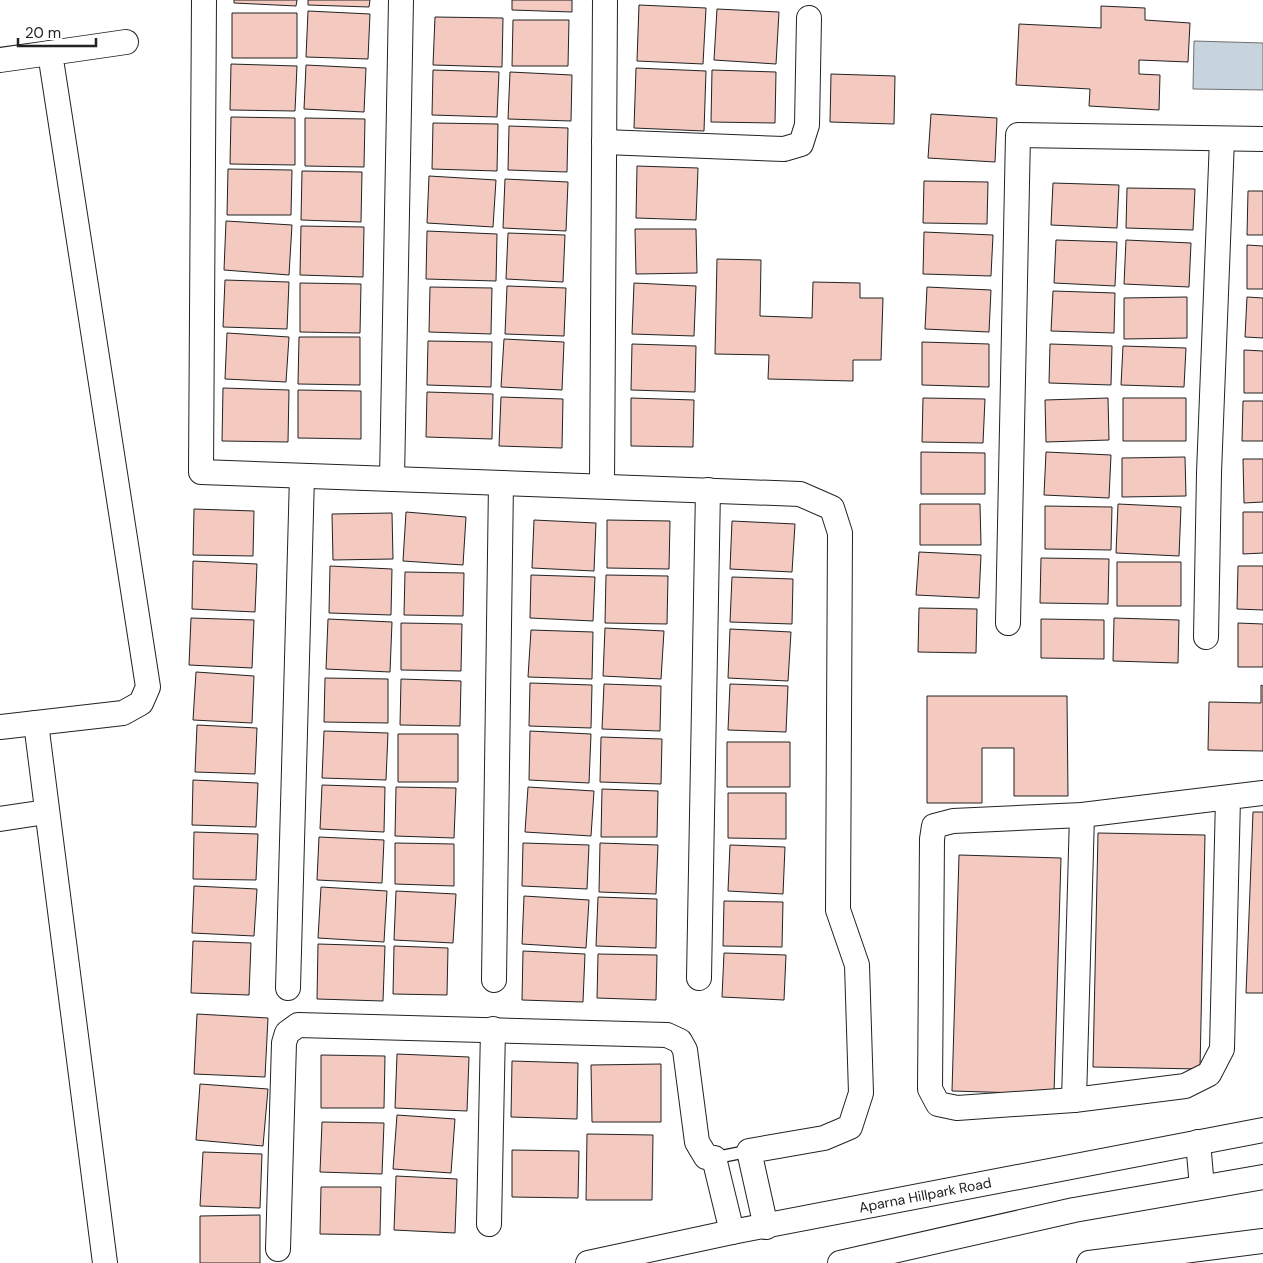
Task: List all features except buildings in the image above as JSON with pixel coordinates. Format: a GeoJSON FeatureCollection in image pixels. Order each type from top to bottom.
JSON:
{"type":"FeatureCollection","features":[{"type":"Feature","properties":{"kind":"street"},"geometry":{"type":"LineString","coordinates":[[204,0],[201,472],[800,494],[832,508],[840,533],[838,910],[857,965],[861,1093],[850,1127],[824,1138],[749,1151],[766,1227]]}},
{"type":"Feature","properties":{"kind":"street"},"geometry":{"type":"LineString","coordinates":[[392,479],[402,0]]}},
{"type":"Feature","properties":{"kind":"street"},"geometry":{"type":"LineString","coordinates":[[602,486],[605,0]]}},
{"type":"Feature","properties":{"kind":"street"},"geometry":{"type":"LineString","coordinates":[[604,142],[784,149],[801,144],[807,125],[809,18]]}},
{"type":"Feature","properties":{"kind":"street"},"geometry":{"type":"LineString","coordinates":[[0,60],[126,42]]}},
{"type":"Feature","properties":{"kind":"street"},"geometry":{"type":"LineString","coordinates":[[0,728],[123,713],[141,703],[148,687],[50,53]]}},
{"type":"Feature","properties":{"kind":"street"},"geometry":{"type":"LineString","coordinates":[[1008,623],[1018,135],[1263,139]]}},
{"type":"Feature","properties":{"kind":"street"},"geometry":{"type":"LineString","coordinates":[[1206,637],[1209,472],[1222,139]]}},
{"type":"Feature","properties":{"kind":"street"},"geometry":{"type":"LineString","coordinates":[[288,988],[302,476]]}},
{"type":"Feature","properties":{"kind":"street"},"geometry":{"type":"LineString","coordinates":[[494,980],[501,483]]}},
{"type":"Feature","properties":{"kind":"street"},"geometry":{"type":"LineString","coordinates":[[699,978],[708,490]]}},
{"type":"Feature","properties":{"kind":"street"},"geometry":{"type":"LineString","coordinates":[[36,723],[105,1263]]}},
{"type":"Feature","properties":{"kind":"street"},"geometry":{"type":"LineString","coordinates":[[1228,798],[1222,1049],[1209,1074],[1185,1086],[1074,1100],[957,1108],[938,1104],[930,1089],[932,839],[934,826],[953,821],[1082,815],[1263,793]]}},
{"type":"Feature","properties":{"kind":"street"},"geometry":{"type":"LineString","coordinates":[[0,819],[46,812]]}},
{"type":"Feature","properties":{"kind":"street"},"geometry":{"type":"LineString","coordinates":[[1074,1100],[1082,815]]}},
{"type":"Feature","properties":{"kind":"street"},"geometry":{"type":"LineString","coordinates":[[278,1249],[284,1043],[287,1033],[298,1025],[667,1035],[680,1041],[685,1050],[697,1142],[706,1157],[714,1158],[732,1232]]}},
{"type":"Feature","properties":{"kind":"street"},"geometry":{"type":"LineString","coordinates":[[488,1224],[493,1029]]}},
{"type":"Feature","properties":{"kind":"street","name":"Aparna Hillpark Road"},"geometry":{"type":"LineString","coordinates":[[588,1263],[732,1232],[766,1227],[1263,1130]]}},
{"type":"Feature","properties":{"kind":"street"},"geometry":{"type":"LineString","coordinates":[[1198,1142],[1202,1187]]}},
{"type":"Feature","properties":{"kind":"street"},"geometry":{"type":"LineString","coordinates":[[840,1263],[1074,1210],[1263,1177]]}},
{"type":"Feature","properties":{"kind":"street"},"geometry":{"type":"LineString","coordinates":[[1089,1263],[1263,1241]]}},
{"type":"Feature","properties":{"kind":"lane"},"geometry":{"type":"LineString","coordinates":[[714,1158],[749,1151]]}},
{"type":"Feature","properties":{"kind":"shaded area"},"geometry":{"type":"Polygon","coordinates":[[[1194,41],[1263,43],[1263,90],[1193,89],[1194,41]]]}}]}
